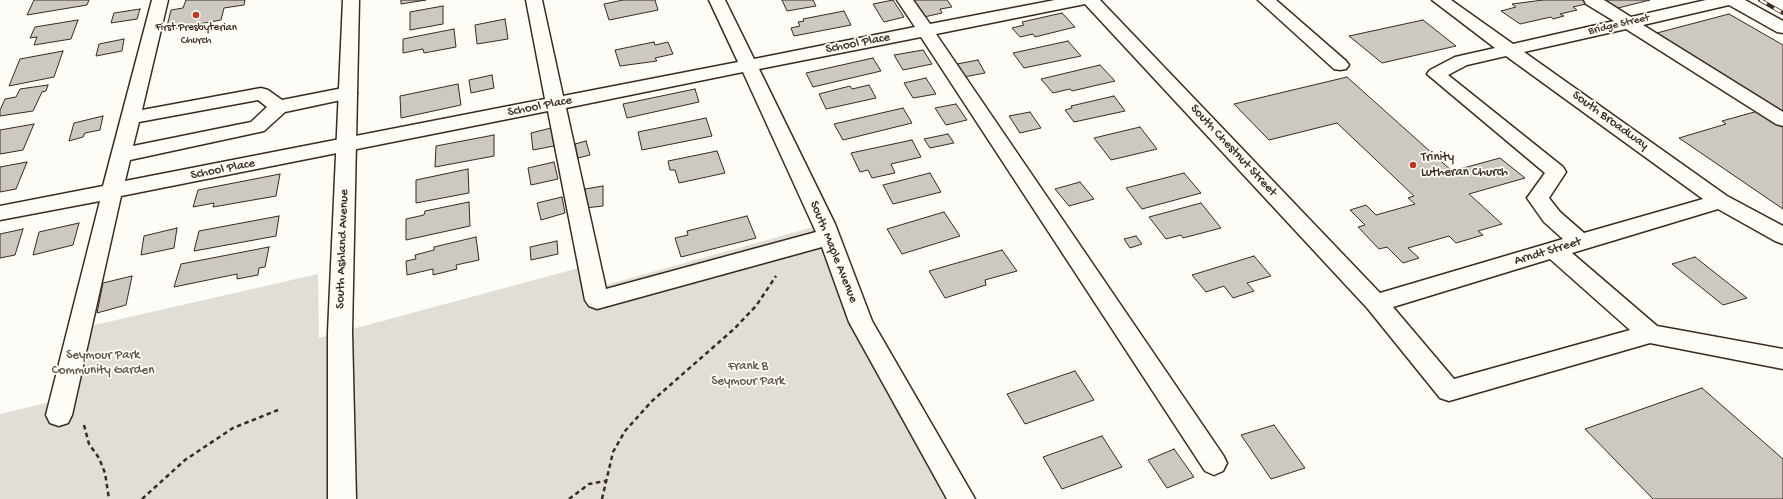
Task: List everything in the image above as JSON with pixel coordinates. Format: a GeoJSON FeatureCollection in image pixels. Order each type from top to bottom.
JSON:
{"type":"FeatureCollection","features":[{"type":"Feature","properties":{"kind":"street"},"geometry":{"type":"LineString","coordinates":[[59,415],[130,118],[160,0]]}},
{"type":"Feature","properties":{"kind":"street","name":"South Ashland Avenue"},"geometry":{"type":"LineString","coordinates":[[342,499],[340,387],[351,0]]}},
{"type":"Feature","properties":{"kind":"street"},"geometry":{"type":"LineString","coordinates":[[534,0],[597,300],[828,237]]}},
{"type":"Feature","properties":{"kind":"street","name":"South Maple Avenue"},"geometry":{"type":"LineString","coordinates":[[717,0],[828,237],[861,322],[961,499]]}},
{"type":"Feature","properties":{"kind":"street"},"geometry":{"type":"LineString","coordinates":[[905,0],[1214,463]]}},
{"type":"Feature","properties":{"kind":"street","name":"School Place"},"geometry":{"type":"LineString","coordinates":[[0,213],[1081,0]]}},
{"type":"Feature","properties":{"kind":"street","name":"South Chestnut Street"},"geometry":{"type":"LineString","coordinates":[[1090,0],[1376,303],[1449,392],[1650,334]]}},
{"type":"Feature","properties":{"kind":"street"},"geometry":{"type":"LineString","coordinates":[[1266,0],[1340,65]]}},
{"type":"Feature","properties":{"kind":"street","name":"South Broadway"},"geometry":{"type":"LineString","coordinates":[[1444,0],[1511,51],[1720,200],[1783,236]]}},
{"type":"Feature","properties":{"kind":"street"},"geometry":{"type":"LineString","coordinates":[[1592,0],[1783,120]]}},
{"type":"Feature","properties":{"kind":"street","name":"Bridge Street"},"geometry":{"type":"LineString","coordinates":[[1580,242],[1552,217],[1537,198],[1548,185],[1556,172],[1436,74],[1461,61],[1511,51],[1728,0]]}},
{"type":"Feature","properties":{"kind":"street"},"geometry":{"type":"LineString","coordinates":[[1733,0],[1783,28]]}},
{"type":"Feature","properties":{"kind":"street"},"geometry":{"type":"LineString","coordinates":[[121,155],[257,127],[279,106],[348,93]]}},
{"type":"Feature","properties":{"kind":"street"},"geometry":{"type":"LineString","coordinates":[[130,118],[260,94],[279,106]]}},
{"type":"Feature","properties":{"kind":"street","name":"Arndt Street"},"geometry":{"type":"LineString","coordinates":[[1376,303],[1720,200]]}},
{"type":"Feature","properties":{"kind":"street"},"geometry":{"type":"LineString","coordinates":[[1554,250],[1650,334],[1783,359]]}},
{"type":"Feature","properties":{"kind":"path"},"geometry":{"type":"LineString","coordinates":[[602,499],[613,452],[624,431],[652,401],[734,329],[760,300],[778,274]]}},
{"type":"Feature","properties":{"kind":"path"},"geometry":{"type":"LineString","coordinates":[[142,499],[185,460],[233,428],[278,410]]}},
{"type":"Feature","properties":{"kind":"path"},"geometry":{"type":"LineString","coordinates":[[84,420],[90,444],[99,458],[105,473],[110,499]]}},
{"type":"Feature","properties":{"kind":"path"},"geometry":{"type":"LineString","coordinates":[[569,499],[589,484],[605,481]]}},
{"type":"Feature","properties":{"kind":"green space","name":"Frank B Seymour Park"},"geometry":{"type":"Polygon","coordinates":[[[824,224],[950,499],[0,499],[0,414],[50,402],[68,331],[318,274],[319,338],[590,265],[595,288],[824,224]]]}},
{"type":"Feature","properties":{"kind":"building"},"geometry":{"type":"Polygon","coordinates":[[[34,0],[89,0],[87,5],[27,15],[34,0]]]}},
{"type":"Feature","properties":{"kind":"building","name":"First Presbyterian Church"},"geometry":{"type":"Polygon","coordinates":[[[186,0],[245,0],[244,5],[224,8],[221,20],[166,30],[171,10],[183,8],[186,0]]]}},
{"type":"Feature","properties":{"kind":"building"},"geometry":{"type":"Polygon","coordinates":[[[401,0],[426,0],[401,4],[401,0]]]}},
{"type":"Feature","properties":{"kind":"building"},"geometry":{"type":"Polygon","coordinates":[[[623,0],[655,0],[658,10],[609,20],[604,4],[623,0]]]}},
{"type":"Feature","properties":{"kind":"building"},"geometry":{"type":"Polygon","coordinates":[[[782,0],[813,0],[816,6],[787,11],[782,0]]]}},
{"type":"Feature","properties":{"kind":"building"},"geometry":{"type":"Polygon","coordinates":[[[893,0],[904,17],[884,22],[873,4],[893,0]]]}},
{"type":"Feature","properties":{"kind":"building"},"geometry":{"type":"Polygon","coordinates":[[[913,0],[947,0],[952,7],[940,9],[942,13],[924,17],[913,0]]]}},
{"type":"Feature","properties":{"kind":"building"},"geometry":{"type":"Polygon","coordinates":[[[1543,0],[1585,0],[1590,3],[1573,7],[1577,10],[1560,14],[1564,16],[1553,19],[1551,17],[1520,24],[1501,11],[1516,7],[1512,4],[1543,0]]]}},
{"type":"Feature","properties":{"kind":"building"},"geometry":{"type":"Polygon","coordinates":[[[1600,0],[1650,0],[1614,9],[1600,0]]]}},
{"type":"Feature","properties":{"kind":"building"},"geometry":{"type":"Polygon","coordinates":[[[443,6],[443,24],[410,30],[410,12],[443,6]]]}},
{"type":"Feature","properties":{"kind":"building"},"geometry":{"type":"Polygon","coordinates":[[[140,9],[137,19],[111,23],[114,13],[140,9]]]}},
{"type":"Feature","properties":{"kind":"building"},"geometry":{"type":"Polygon","coordinates":[[[844,11],[851,25],[794,36],[791,28],[800,26],[798,22],[804,21],[803,19],[844,11]]]}},
{"type":"Feature","properties":{"kind":"building"},"geometry":{"type":"Polygon","coordinates":[[[1062,13],[1075,27],[1035,37],[1033,34],[1020,37],[1012,28],[1024,25],[1022,22],[1062,13]]]}},
{"type":"Feature","properties":{"kind":"building"},"geometry":{"type":"Polygon","coordinates":[[[1729,14],[1783,45],[1783,116],[1653,34],[1729,14]]]}},
{"type":"Feature","properties":{"kind":"building"},"geometry":{"type":"Polygon","coordinates":[[[505,19],[508,39],[477,44],[475,25],[505,19]]]}},
{"type":"Feature","properties":{"kind":"building"},"geometry":{"type":"Polygon","coordinates":[[[78,20],[71,39],[34,45],[37,37],[30,38],[35,27],[78,20]]]}},
{"type":"Feature","properties":{"kind":"building"},"geometry":{"type":"Polygon","coordinates":[[[1423,20],[1456,46],[1382,63],[1349,36],[1423,20]]]}},
{"type":"Feature","properties":{"kind":"building"},"geometry":{"type":"Polygon","coordinates":[[[454,29],[456,47],[424,53],[423,49],[403,53],[403,39],[454,29]]]}},
{"type":"Feature","properties":{"kind":"building"},"geometry":{"type":"Polygon","coordinates":[[[124,39],[122,51],[96,56],[99,44],[124,39]]]}},
{"type":"Feature","properties":{"kind":"building"},"geometry":{"type":"Polygon","coordinates":[[[1068,41],[1081,56],[1024,68],[1013,53],[1068,41]]]}},
{"type":"Feature","properties":{"kind":"building"},"geometry":{"type":"Polygon","coordinates":[[[654,42],[655,45],[668,42],[673,54],[655,58],[657,61],[620,66],[615,50],[654,42]]]}},
{"type":"Feature","properties":{"kind":"building"},"geometry":{"type":"Polygon","coordinates":[[[923,50],[932,64],[903,70],[894,55],[923,50]]]}},
{"type":"Feature","properties":{"kind":"building"},"geometry":{"type":"Polygon","coordinates":[[[63,51],[54,77],[9,86],[20,59],[63,51]]]}},
{"type":"Feature","properties":{"kind":"building"},"geometry":{"type":"Polygon","coordinates":[[[873,58],[881,71],[813,87],[806,73],[873,58]]]}},
{"type":"Feature","properties":{"kind":"building"},"geometry":{"type":"Polygon","coordinates":[[[978,60],[985,73],[964,77],[957,64],[978,60]]]}},
{"type":"Feature","properties":{"kind":"building"},"geometry":{"type":"Polygon","coordinates":[[[1100,65],[1115,81],[1072,91],[1070,89],[1053,93],[1041,79],[1100,65]]]}},
{"type":"Feature","properties":{"kind":"building"},"geometry":{"type":"Polygon","coordinates":[[[492,75],[494,88],[471,93],[469,80],[492,75]]]}},
{"type":"Feature","properties":{"kind":"building","name":"Trinity Lutheran Church"},"geometry":{"type":"Polygon","coordinates":[[[1347,77],[1452,171],[1500,158],[1525,178],[1469,194],[1502,224],[1478,231],[1483,235],[1456,243],[1449,236],[1408,248],[1419,258],[1403,263],[1387,247],[1379,249],[1358,227],[1365,225],[1350,210],[1366,205],[1376,215],[1415,204],[1408,198],[1414,196],[1337,123],[1269,140],[1234,104],[1347,77]]]}},
{"type":"Feature","properties":{"kind":"building"},"geometry":{"type":"Polygon","coordinates":[[[926,78],[936,94],[913,98],[904,83],[926,78]]]}},
{"type":"Feature","properties":{"kind":"building"},"geometry":{"type":"Polygon","coordinates":[[[458,84],[461,105],[401,118],[400,96],[458,84]]]}},
{"type":"Feature","properties":{"kind":"building"},"geometry":{"type":"Polygon","coordinates":[[[48,85],[46,91],[42,92],[33,111],[0,116],[0,110],[5,99],[16,97],[20,89],[48,85]]]}},
{"type":"Feature","properties":{"kind":"building"},"geometry":{"type":"Polygon","coordinates":[[[869,85],[876,98],[826,109],[819,94],[850,86],[852,89],[869,85]]]}},
{"type":"Feature","properties":{"kind":"building"},"geometry":{"type":"Polygon","coordinates":[[[695,89],[699,102],[627,118],[623,104],[695,89]]]}},
{"type":"Feature","properties":{"kind":"building"},"geometry":{"type":"Polygon","coordinates":[[[1114,96],[1125,111],[1074,122],[1065,110],[1072,108],[1071,106],[1114,96]]]}},
{"type":"Feature","properties":{"kind":"building"},"geometry":{"type":"Polygon","coordinates":[[[956,104],[967,120],[946,125],[935,108],[956,104]]]}},
{"type":"Feature","properties":{"kind":"building"},"geometry":{"type":"Polygon","coordinates":[[[903,108],[912,123],[843,140],[834,124],[903,108]]]}},
{"type":"Feature","properties":{"kind":"building"},"geometry":{"type":"Polygon","coordinates":[[[1758,111],[1783,127],[1783,209],[1679,138],[1726,124],[1722,121],[1758,111]]]}},
{"type":"Feature","properties":{"kind":"building"},"geometry":{"type":"Polygon","coordinates":[[[1030,112],[1041,128],[1020,133],[1009,116],[1030,112]]]}},
{"type":"Feature","properties":{"kind":"building"},"geometry":{"type":"Polygon","coordinates":[[[103,116],[100,130],[85,133],[83,137],[69,141],[74,123],[103,116]]]}},
{"type":"Feature","properties":{"kind":"building"},"geometry":{"type":"Polygon","coordinates":[[[706,118],[712,136],[642,150],[638,132],[706,118]]]}},
{"type":"Feature","properties":{"kind":"building"},"geometry":{"type":"Polygon","coordinates":[[[34,124],[23,150],[0,154],[0,130],[34,124]]]}},
{"type":"Feature","properties":{"kind":"building"},"geometry":{"type":"Polygon","coordinates":[[[1140,127],[1157,149],[1111,160],[1094,138],[1140,127]]]}},
{"type":"Feature","properties":{"kind":"building"},"geometry":{"type":"Polygon","coordinates":[[[551,128],[554,146],[533,150],[531,133],[551,128]]]}},
{"type":"Feature","properties":{"kind":"building"},"geometry":{"type":"Polygon","coordinates":[[[948,134],[954,143],[930,148],[924,139],[948,134]]]}},
{"type":"Feature","properties":{"kind":"building"},"geometry":{"type":"Polygon","coordinates":[[[494,135],[494,156],[435,167],[436,146],[494,135]]]}},
{"type":"Feature","properties":{"kind":"building"},"geometry":{"type":"Polygon","coordinates":[[[912,140],[921,157],[891,164],[895,173],[872,178],[868,170],[860,172],[851,153],[912,140]]]}},
{"type":"Feature","properties":{"kind":"building"},"geometry":{"type":"Polygon","coordinates":[[[586,141],[590,155],[578,158],[575,144],[586,141]]]}},
{"type":"Feature","properties":{"kind":"building"},"geometry":{"type":"Polygon","coordinates":[[[717,151],[725,173],[679,183],[675,170],[670,170],[668,161],[717,151]]]}},
{"type":"Feature","properties":{"kind":"building"},"geometry":{"type":"Polygon","coordinates":[[[27,162],[16,189],[0,192],[0,167],[27,162]]]}},
{"type":"Feature","properties":{"kind":"building"},"geometry":{"type":"Polygon","coordinates":[[[554,162],[558,179],[531,185],[528,168],[554,162]]]}},
{"type":"Feature","properties":{"kind":"building"},"geometry":{"type":"Polygon","coordinates":[[[468,169],[469,193],[416,203],[416,180],[468,169]]]}},
{"type":"Feature","properties":{"kind":"building"},"geometry":{"type":"Polygon","coordinates":[[[930,173],[941,192],[893,204],[883,185],[930,173]]]}},
{"type":"Feature","properties":{"kind":"building"},"geometry":{"type":"Polygon","coordinates":[[[1184,173],[1201,193],[1142,209],[1126,188],[1184,173]]]}},
{"type":"Feature","properties":{"kind":"building"},"geometry":{"type":"Polygon","coordinates":[[[280,174],[276,196],[213,207],[214,203],[193,207],[198,190],[280,174]]]}},
{"type":"Feature","properties":{"kind":"building"},"geometry":{"type":"Polygon","coordinates":[[[1080,182],[1094,199],[1069,206],[1055,189],[1080,182]]]}},
{"type":"Feature","properties":{"kind":"building"},"geometry":{"type":"Polygon","coordinates":[[[603,186],[603,206],[585,208],[585,189],[603,186]]]}},
{"type":"Feature","properties":{"kind":"building"},"geometry":{"type":"Polygon","coordinates":[[[562,197],[565,213],[541,220],[537,203],[562,197]]]}},
{"type":"Feature","properties":{"kind":"building"},"geometry":{"type":"Polygon","coordinates":[[[469,202],[470,226],[406,240],[406,219],[424,215],[425,211],[469,202]]]}},
{"type":"Feature","properties":{"kind":"building"},"geometry":{"type":"Polygon","coordinates":[[[1201,203],[1221,228],[1183,238],[1181,235],[1166,239],[1149,217],[1201,203]]]}},
{"type":"Feature","properties":{"kind":"building"},"geometry":{"type":"Polygon","coordinates":[[[944,212],[960,236],[902,254],[887,229],[944,212]]]}},
{"type":"Feature","properties":{"kind":"building"},"geometry":{"type":"Polygon","coordinates":[[[279,216],[276,236],[194,251],[199,231],[279,216]]]}},
{"type":"Feature","properties":{"kind":"building"},"geometry":{"type":"Polygon","coordinates":[[[747,216],[756,238],[681,257],[675,238],[688,235],[687,231],[747,216]]]}},
{"type":"Feature","properties":{"kind":"building"},"geometry":{"type":"Polygon","coordinates":[[[79,223],[73,245],[33,255],[39,232],[79,223]]]}},
{"type":"Feature","properties":{"kind":"building"},"geometry":{"type":"Polygon","coordinates":[[[177,228],[174,248],[141,255],[144,236],[177,228]]]}},
{"type":"Feature","properties":{"kind":"building"},"geometry":{"type":"Polygon","coordinates":[[[23,229],[15,255],[0,258],[0,234],[23,229]]]}},
{"type":"Feature","properties":{"kind":"building"},"geometry":{"type":"Polygon","coordinates":[[[1136,236],[1142,244],[1130,248],[1124,239],[1136,236]]]}},
{"type":"Feature","properties":{"kind":"building"},"geometry":{"type":"Polygon","coordinates":[[[476,237],[479,260],[456,265],[457,269],[433,275],[433,269],[407,275],[406,261],[416,259],[415,255],[434,250],[434,247],[476,237]]]}},
{"type":"Feature","properties":{"kind":"building"},"geometry":{"type":"Polygon","coordinates":[[[557,241],[558,254],[531,260],[530,247],[557,241]]]}},
{"type":"Feature","properties":{"kind":"building"},"geometry":{"type":"Polygon","coordinates":[[[269,247],[265,267],[259,268],[258,275],[237,279],[237,274],[174,287],[181,264],[269,247]]]}},
{"type":"Feature","properties":{"kind":"building"},"geometry":{"type":"Polygon","coordinates":[[[1002,250],[1017,271],[985,280],[986,285],[945,298],[929,271],[1002,250]]]}},
{"type":"Feature","properties":{"kind":"building"},"geometry":{"type":"Polygon","coordinates":[[[1254,256],[1271,276],[1247,283],[1254,291],[1233,298],[1224,286],[1206,292],[1192,275],[1254,256]]]}},
{"type":"Feature","properties":{"kind":"building"},"geometry":{"type":"Polygon","coordinates":[[[1695,257],[1747,298],[1723,305],[1672,264],[1695,257]]]}},
{"type":"Feature","properties":{"kind":"building"},"geometry":{"type":"Polygon","coordinates":[[[132,276],[126,305],[97,313],[103,283],[132,276]]]}},
{"type":"Feature","properties":{"kind":"building"},"geometry":{"type":"Polygon","coordinates":[[[1075,371],[1094,400],[1025,424],[1007,394],[1075,371]]]}},
{"type":"Feature","properties":{"kind":"building"},"geometry":{"type":"Polygon","coordinates":[[[1702,388],[1783,459],[1783,499],[1653,499],[1585,429],[1702,388]]]}},
{"type":"Feature","properties":{"kind":"building"},"geometry":{"type":"Polygon","coordinates":[[[1274,425],[1305,468],[1271,479],[1241,435],[1274,425]]]}},
{"type":"Feature","properties":{"kind":"building"},"geometry":{"type":"Polygon","coordinates":[[[1102,436],[1122,467],[1062,489],[1043,457],[1102,436]]]}},
{"type":"Feature","properties":{"kind":"building"},"geometry":{"type":"Polygon","coordinates":[[[1174,449],[1194,477],[1167,488],[1148,460],[1174,449]]]}},
{"type":"Feature","properties":{"kind":"railway"},"geometry":{"type":"LineString","coordinates":[[1760,0],[1783,13]]}},
{"type":"Feature","properties":{"kind":"place","name":"First Presbyterian Church"},"geometry":{"type":"Point","coordinates":[196,15]}},
{"type":"Feature","properties":{"kind":"place","name":"Trinity Lutheran Church"},"geometry":{"type":"Point","coordinates":[1413,165]}},
{"type":"Feature","properties":{"kind":"park label","name":"Seymour Park Community Garden"},"geometry":{"type":"Point","coordinates":[103,364]}}]}
